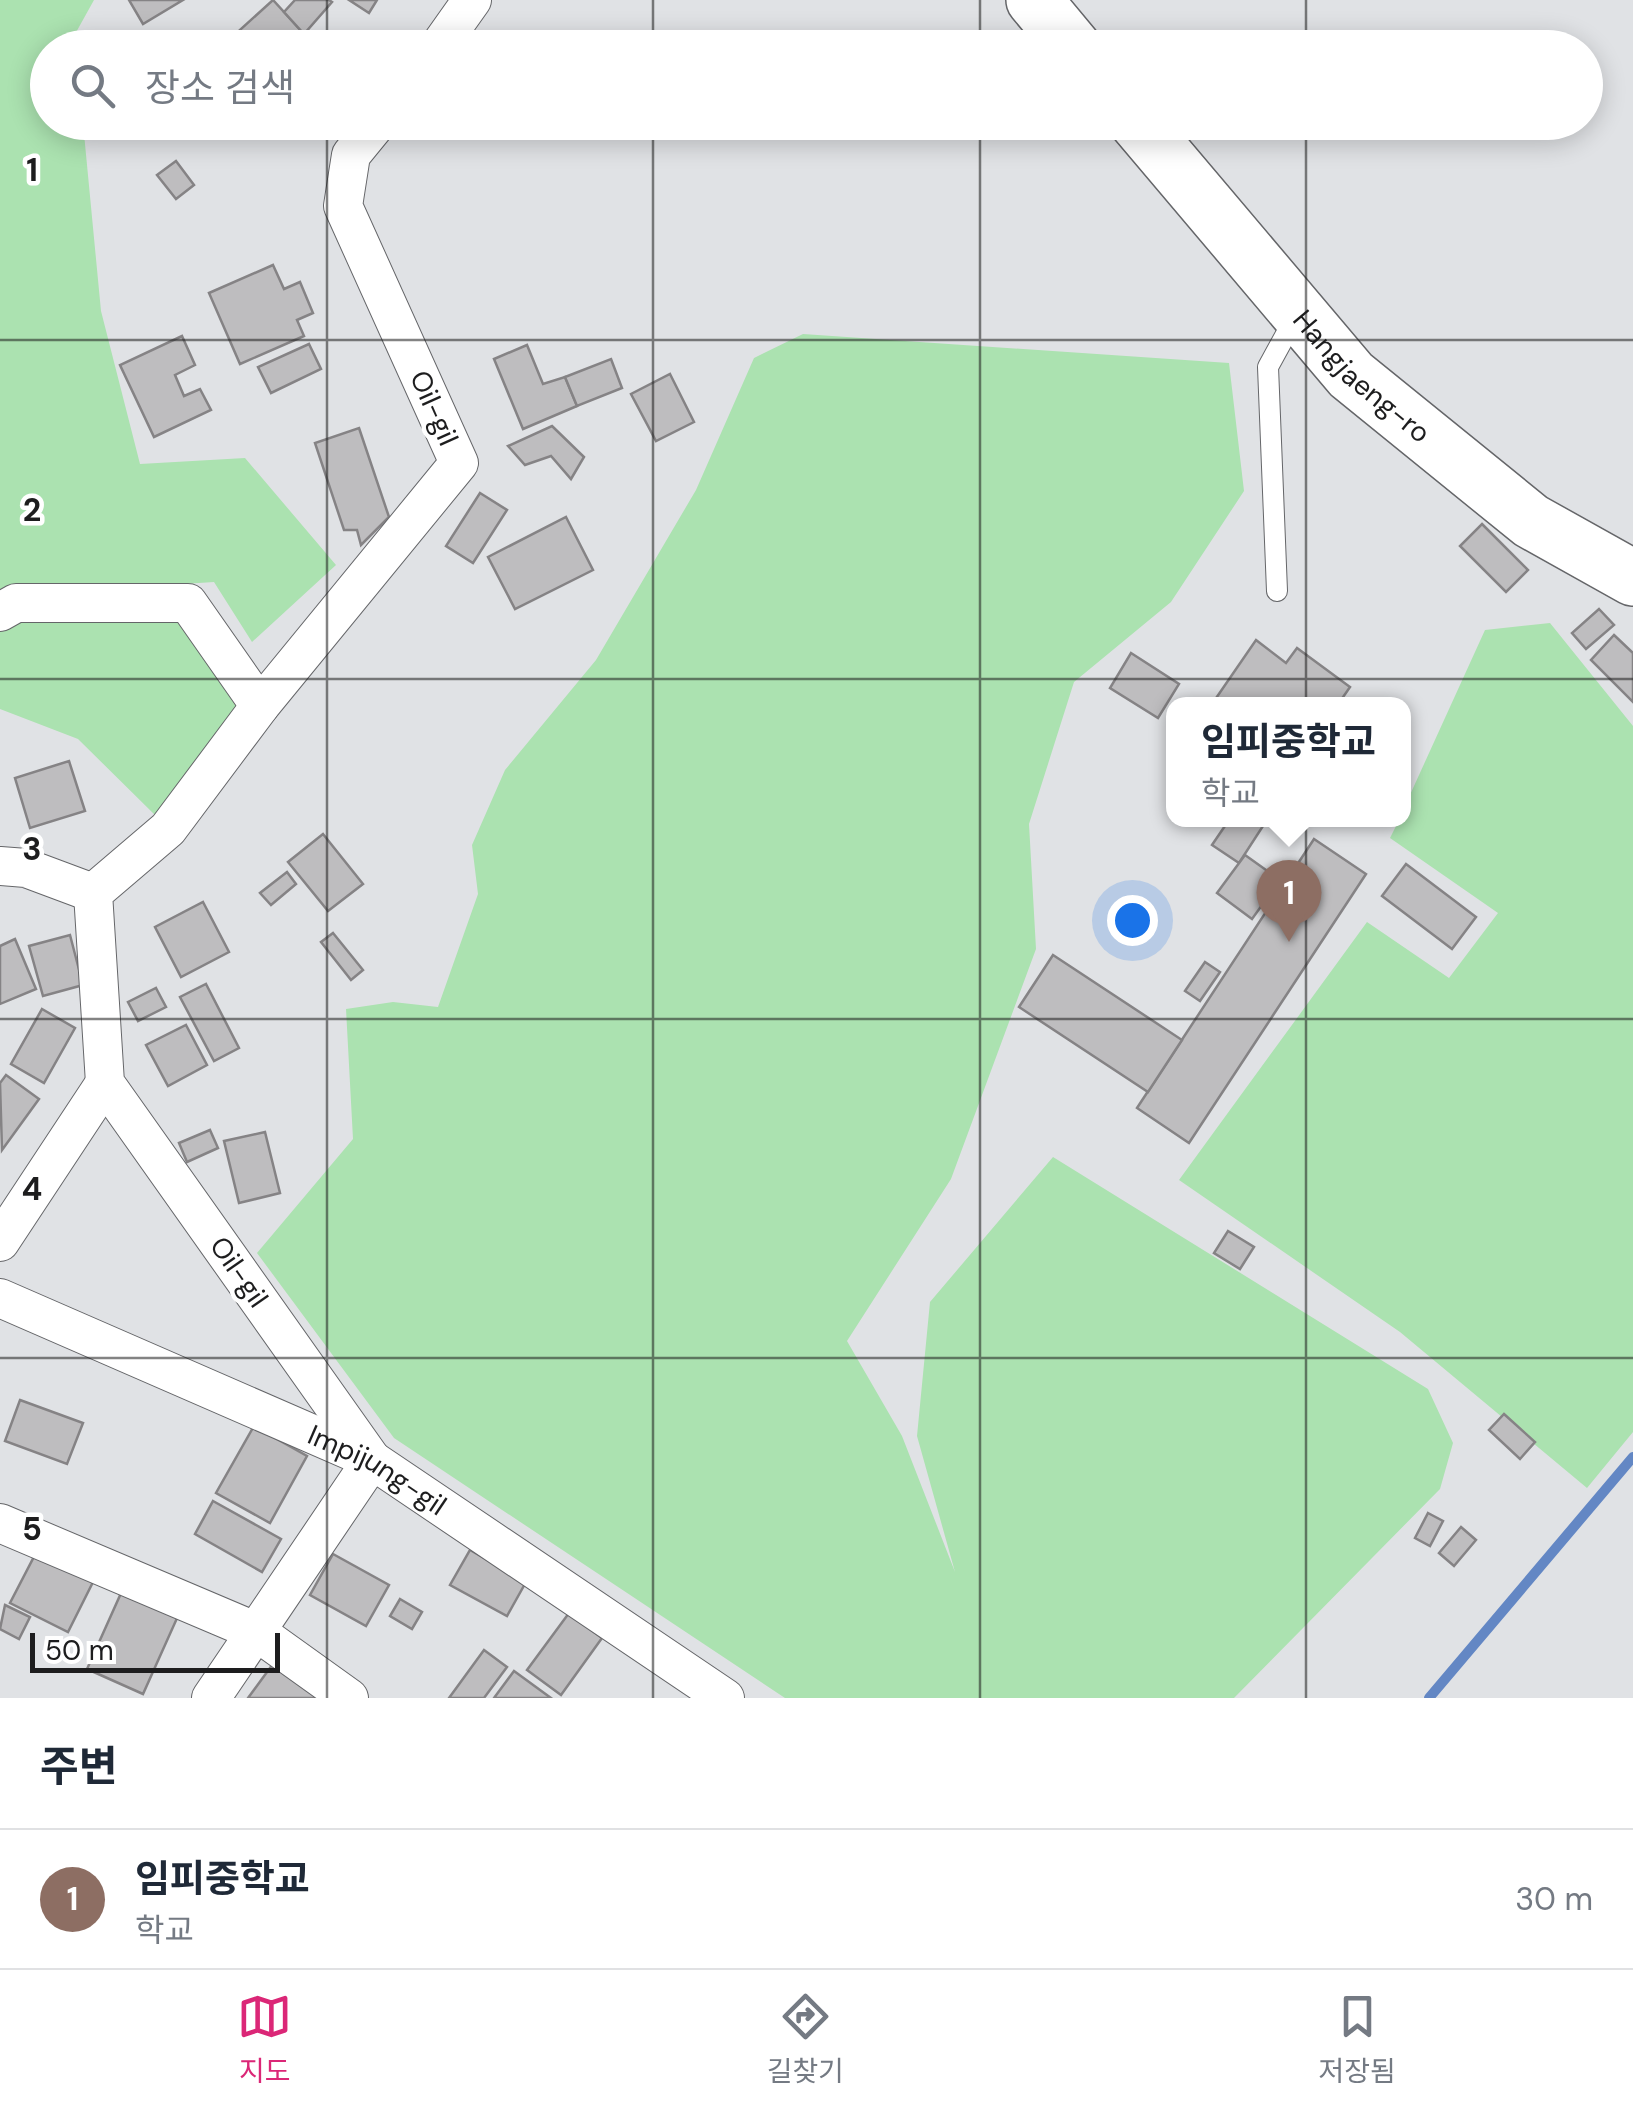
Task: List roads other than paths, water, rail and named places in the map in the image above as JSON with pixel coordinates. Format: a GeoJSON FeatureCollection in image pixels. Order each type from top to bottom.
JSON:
{"type":"FeatureCollection","features":[{"type":"Feature","properties":{"kind":"street"},"geometry":{"type":"LineString","coordinates":[[451,30],[472,0]]}},
{"type":"Feature","properties":{"kind":"street"},"geometry":{"type":"LineString","coordinates":[[1034,0],[1059,30]]}},
{"type":"Feature","properties":{"kind":"street","name":"Oil-gil"},"geometry":{"type":"LineString","coordinates":[[93,893],[168,829],[260,706],[458,463],[343,206],[351,155],[363,140]]}},
{"type":"Feature","properties":{"kind":"street","name":"Hangjaeng-ro"},"geometry":{"type":"LineString","coordinates":[[1152,140],[1352,375],[1531,520],[1632,576]]}},
{"type":"Feature","properties":{"kind":"street"},"geometry":{"type":"LineString","coordinates":[[0,612],[16,602],[188,603],[260,706]]}},
{"type":"Feature","properties":{"kind":"street"},"geometry":{"type":"LineString","coordinates":[[0,866],[26,868],[93,893],[105,1083],[0,1242]]}},
{"type":"Feature","properties":{"kind":"street","name":"Oil-gil"},"geometry":{"type":"LineString","coordinates":[[105,1083],[372,1460]]}},
{"type":"Feature","properties":{"kind":"street","name":"Impijung-gil"},"geometry":{"type":"LineString","coordinates":[[0,1298],[372,1460],[725,1698]]}},
{"type":"Feature","properties":{"kind":"street"},"geometry":{"type":"LineString","coordinates":[[210,1698],[372,1460]]}},
{"type":"Feature","properties":{"kind":"street"},"geometry":{"type":"LineString","coordinates":[[0,1523],[258,1632],[349,1698]]}},
{"type":"Feature","properties":{"kind":"lane"},"geometry":{"type":"LineString","coordinates":[[1277,591],[1268,367],[1298,312]]}},
{"type":"Feature","properties":{"kind":"waterway"},"geometry":{"type":"LineString","coordinates":[[1429,1698],[1633,1457]]}},
{"type":"Feature","properties":{"kind":"place","name":"임피중학교"},"geometry":{"type":"Point","coordinates":[1289,942]}}]}
